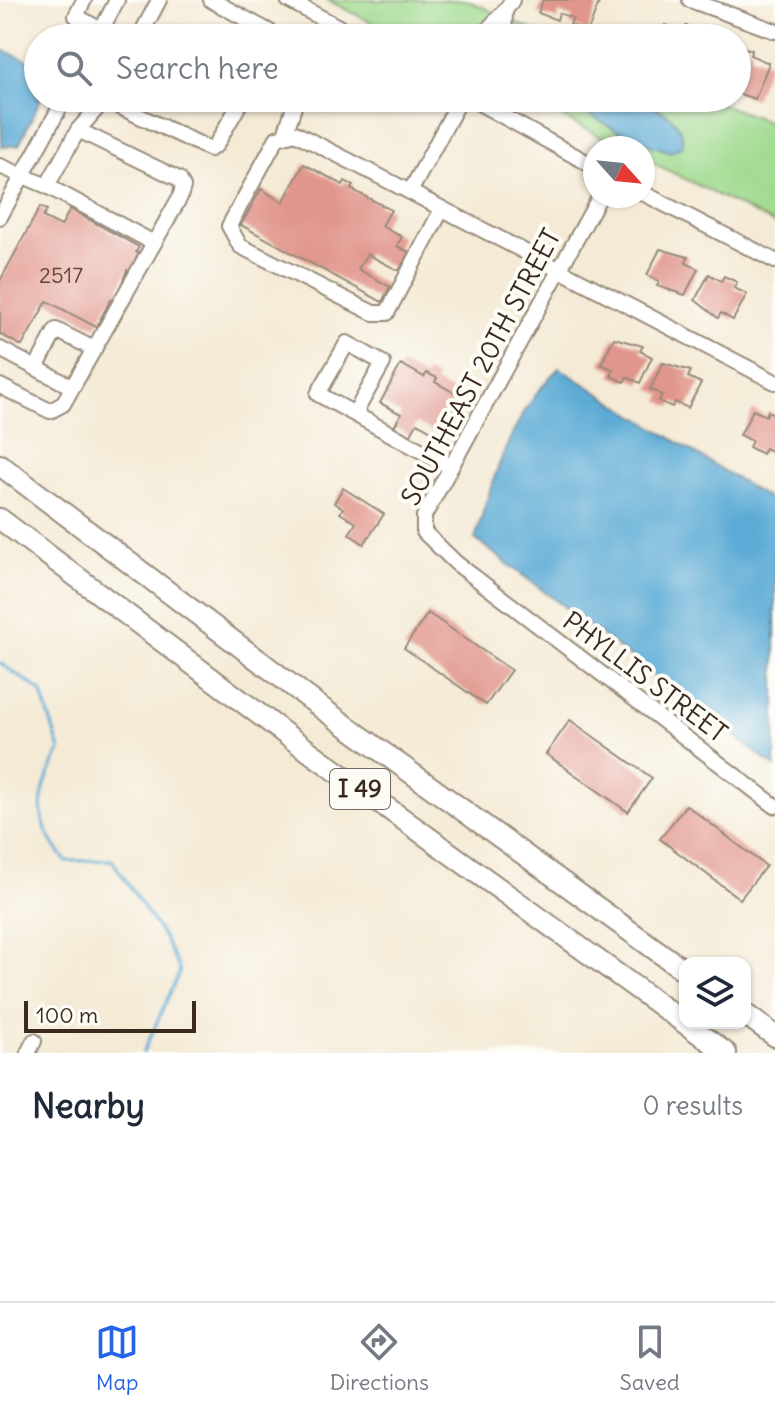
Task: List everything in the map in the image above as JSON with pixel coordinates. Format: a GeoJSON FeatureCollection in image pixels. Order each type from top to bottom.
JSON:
{"type":"FeatureCollection","features":[{"type":"Feature","properties":{"kind":"highway","name":"I 49"},"geometry":{"type":"LineString","coordinates":[[0,465],[323,709],[679,967]]}},
{"type":"Feature","properties":{"kind":"highway","name":"I 49"},"geometry":{"type":"LineString","coordinates":[[0,519],[255,712],[726,1053]]}},
{"type":"Feature","properties":{"kind":"highway"},"geometry":{"type":"LineString","coordinates":[[751,1018],[775,1036]]}},
{"type":"Feature","properties":{"kind":"street"},"geometry":{"type":"LineString","coordinates":[[104,24],[117,0]]}},
{"type":"Feature","properties":{"kind":"street"},"geometry":{"type":"LineString","coordinates":[[146,24],[159,0]]}},
{"type":"Feature","properties":{"kind":"street"},"geometry":{"type":"LineString","coordinates":[[211,0],[255,24]]}},
{"type":"Feature","properties":{"kind":"street"},"geometry":{"type":"LineString","coordinates":[[288,0],[321,24]]}},
{"type":"Feature","properties":{"kind":"street"},"geometry":{"type":"LineString","coordinates":[[690,0],[773,27]]}},
{"type":"Feature","properties":{"kind":"street"},"geometry":{"type":"LineString","coordinates":[[80,2],[76,16],[86,24]]}},
{"type":"Feature","properties":{"kind":"street"},"geometry":{"type":"LineString","coordinates":[[491,24],[508,7]]}},
{"type":"Feature","properties":{"kind":"street"},"geometry":{"type":"LineString","coordinates":[[0,217],[57,112]]}},
{"type":"Feature","properties":{"kind":"street"},"geometry":{"type":"LineString","coordinates":[[47,186],[78,130],[94,112]]}},
{"type":"Feature","properties":{"kind":"street"},"geometry":{"type":"LineString","coordinates":[[133,112],[210,149],[216,145],[235,112]]}},
{"type":"Feature","properties":{"kind":"street"},"geometry":{"type":"LineString","coordinates":[[285,134],[292,112]]}},
{"type":"Feature","properties":{"kind":"street"},"geometry":{"type":"LineString","coordinates":[[410,192],[453,112]]}},
{"type":"Feature","properties":{"kind":"street"},"geometry":{"type":"LineString","coordinates":[[497,112],[583,160]]}},
{"type":"Feature","properties":{"kind":"street"},"geometry":{"type":"LineString","coordinates":[[0,386],[50,411],[63,404],[180,197],[183,187],[179,179],[78,130]]}},
{"type":"Feature","properties":{"kind":"street"},"geometry":{"type":"LineString","coordinates":[[442,209],[387,313],[373,313],[240,246],[229,226],[277,138],[295,133],[410,192],[775,382]]}},
{"type":"Feature","properties":{"kind":"street"},"geometry":{"type":"LineString","coordinates":[[0,166],[47,186],[154,243]]}},
{"type":"Feature","properties":{"kind":"street"},"geometry":{"type":"LineString","coordinates":[[655,199],[775,261]]}},
{"type":"Feature","properties":{"kind":"street","name":"SOUTHEAST 20TH STREET"},"geometry":{"type":"LineString","coordinates":[[486,585],[424,532],[424,516],[593,208]]}},
{"type":"Feature","properties":{"kind":"street"},"geometry":{"type":"LineString","coordinates":[[36,368],[56,330],[94,349]]}},
{"type":"Feature","properties":{"kind":"street"},"geometry":{"type":"LineString","coordinates":[[355,413],[383,363],[347,343],[318,394],[451,467]]}},
{"type":"Feature","properties":{"kind":"street"},"geometry":{"type":"LineString","coordinates":[[0,349],[72,387]]}},
{"type":"Feature","properties":{"kind":"street","name":"PHYLLIS STREET"},"geometry":{"type":"LineString","coordinates":[[486,585],[775,806]]}},
{"type":"Feature","properties":{"kind":"green space"},"geometry":{"type":"Polygon","coordinates":[[[327,0],[467,0],[519,24],[375,24],[327,0]]]}},
{"type":"Feature","properties":{"kind":"green space"},"geometry":{"type":"Polygon","coordinates":[[[551,112],[743,112],[775,124],[775,224],[655,164],[655,136],[599,136],[551,112]]]}},
{"type":"Feature","properties":{"kind":"water"},"geometry":{"type":"Polygon","coordinates":[[[0,49],[24,59],[24,112],[34,112],[19,145],[2,147],[0,49]]]}},
{"type":"Feature","properties":{"kind":"water"},"geometry":{"type":"Polygon","coordinates":[[[588,112],[664,112],[681,131],[683,146],[670,152],[655,147],[655,136],[626,136],[588,112]]]}},
{"type":"Feature","properties":{"kind":"water"},"geometry":{"type":"Polygon","coordinates":[[[559,368],[775,503],[775,767],[475,539],[506,448],[529,405],[559,368]]]}},
{"type":"Feature","properties":{"kind":"building"},"geometry":{"type":"Polygon","coordinates":[[[543,0],[600,0],[591,24],[570,24],[573,18],[559,13],[557,20],[538,13],[543,0]]]}},
{"type":"Feature","properties":{"kind":"building"},"geometry":{"type":"Polygon","coordinates":[[[751,55],[769,63],[755,99],[751,98],[751,55]]]}},
{"type":"Feature","properties":{"kind":"building"},"geometry":{"type":"Polygon","coordinates":[[[304,164],[343,185],[345,181],[353,185],[351,189],[391,210],[382,226],[402,237],[397,246],[409,252],[399,271],[367,254],[358,269],[390,287],[382,302],[241,225],[261,189],[283,202],[304,164]]]}},
{"type":"Feature","properties":{"kind":"building"},"geometry":{"type":"Polygon","coordinates":[[[40,207],[47,210],[43,217],[61,226],[70,209],[139,247],[136,252],[141,255],[131,273],[127,270],[115,301],[111,299],[96,327],[47,301],[22,346],[0,334],[0,281],[40,207]]]}},
{"type":"Feature","properties":{"kind":"building"},"geometry":{"type":"Polygon","coordinates":[[[660,249],[688,257],[686,263],[698,269],[685,295],[657,286],[659,281],[647,275],[660,249]]]}},
{"type":"Feature","properties":{"kind":"building"},"geometry":{"type":"Polygon","coordinates":[[[709,274],[721,281],[724,276],[737,282],[734,288],[747,294],[733,320],[721,313],[718,318],[695,300],[709,274]]]}},
{"type":"Feature","properties":{"kind":"building"},"geometry":{"type":"Polygon","coordinates":[[[614,338],[643,346],[640,351],[652,357],[640,383],[627,377],[624,382],[611,376],[614,370],[601,364],[614,338]]]}},
{"type":"Feature","properties":{"kind":"building"},"geometry":{"type":"Polygon","coordinates":[[[663,363],[691,371],[688,377],[701,383],[688,408],[675,402],[672,407],[659,401],[662,395],[650,389],[663,363]]]}},
{"type":"Feature","properties":{"kind":"building"},"geometry":{"type":"Polygon","coordinates":[[[401,364],[424,377],[427,373],[437,378],[435,382],[460,396],[439,435],[417,423],[410,436],[394,427],[401,414],[380,403],[401,364]]]}},
{"type":"Feature","properties":{"kind":"building"},"geometry":{"type":"Polygon","coordinates":[[[753,410],[766,416],[768,411],[775,415],[775,453],[765,448],[762,454],[749,447],[752,441],[740,435],[753,410]]]}},
{"type":"Feature","properties":{"kind":"building"},"geometry":{"type":"Polygon","coordinates":[[[343,488],[384,514],[364,544],[349,534],[356,523],[340,513],[343,508],[334,503],[343,488]]]}},
{"type":"Feature","properties":{"kind":"building"},"geometry":{"type":"Polygon","coordinates":[[[428,613],[511,670],[486,705],[404,648],[428,613]]]}},
{"type":"Feature","properties":{"kind":"building"},"geometry":{"type":"Polygon","coordinates":[[[570,720],[652,778],[628,812],[546,754],[570,720]]]}},
{"type":"Feature","properties":{"kind":"building"},"geometry":{"type":"Polygon","coordinates":[[[686,805],[766,866],[740,899],[660,839],[686,805]]]}},
{"type":"Feature","properties":{"kind":"waterway"},"geometry":{"type":"LineString","coordinates":[[0,663],[41,691],[60,750],[46,782],[41,807],[47,832],[55,846],[66,861],[112,860],[164,938],[180,971],[143,1053]]}}]}
